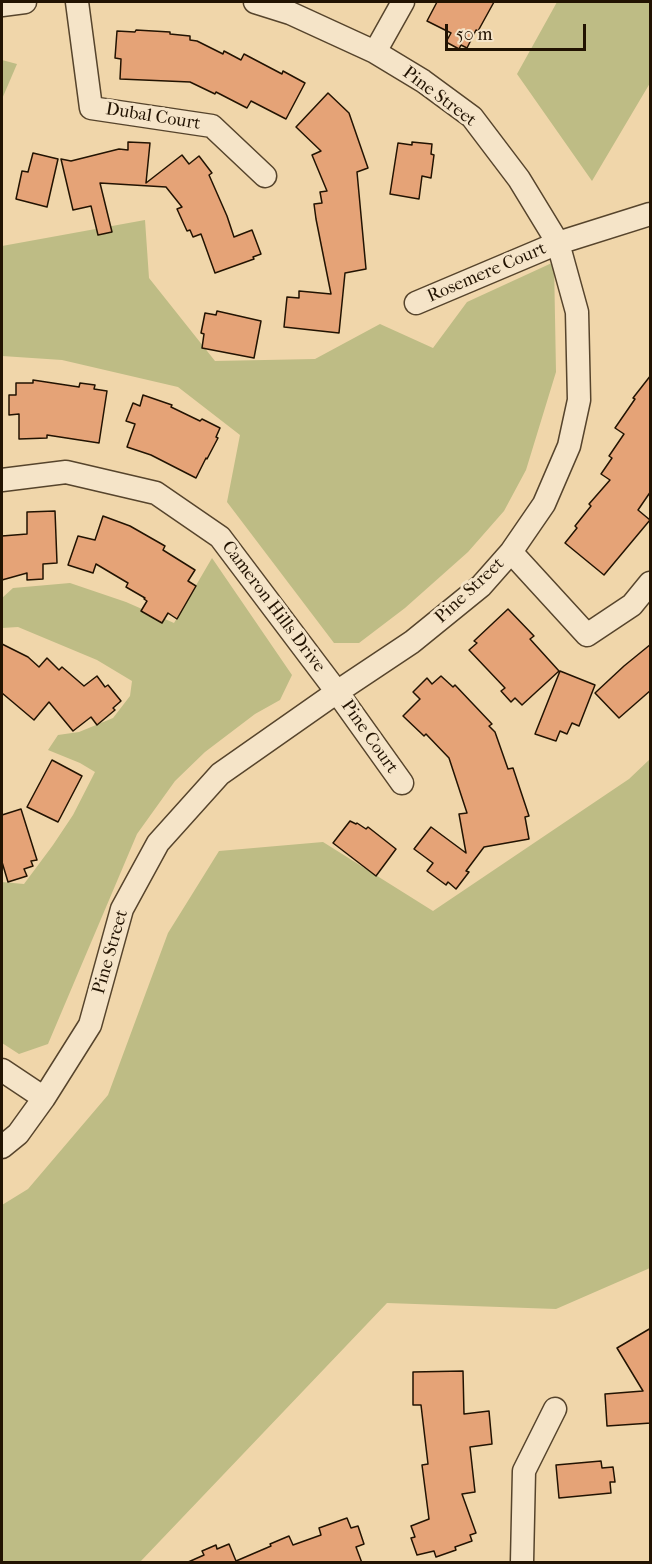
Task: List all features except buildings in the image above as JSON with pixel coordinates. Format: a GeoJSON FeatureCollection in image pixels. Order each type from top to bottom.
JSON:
{"type":"FeatureCollection","features":[{"type":"Feature","properties":{"kind":"street"},"geometry":{"type":"LineString","coordinates":[[2,5],[25,2]]}},
{"type":"Feature","properties":{"kind":"street","name":"Dubal Court"},"geometry":{"type":"LineString","coordinates":[[77,2],[91,108],[212,126],[265,176]]}},
{"type":"Feature","properties":{"kind":"street","name":"Pine Street"},"geometry":{"type":"LineString","coordinates":[[2,1147],[18,1134],[44,1098],[90,1025],[122,909],[158,843],[220,774],[412,642],[481,586],[511,552],[544,504],[569,446],[579,400],[577,312],[558,243],[519,178],[472,117],[423,81],[375,52],[290,13],[255,2]]}},
{"type":"Feature","properties":{"kind":"street"},"geometry":{"type":"LineString","coordinates":[[375,52],[403,2]]}},
{"type":"Feature","properties":{"kind":"street","name":"Rosemere Court"},"geometry":{"type":"LineString","coordinates":[[416,303],[558,243],[651,214]]}},
{"type":"Feature","properties":{"kind":"street","name":"Cameron Hills Drive"},"geometry":{"type":"LineString","coordinates":[[2,480],[66,472],[156,493],[220,537],[337,692]]}},
{"type":"Feature","properties":{"kind":"street"},"geometry":{"type":"LineString","coordinates":[[511,552],[587,635],[632,605],[651,584]]}},
{"type":"Feature","properties":{"kind":"street","name":"Pine Court"},"geometry":{"type":"LineString","coordinates":[[337,692],[402,783]]}},
{"type":"Feature","properties":{"kind":"street"},"geometry":{"type":"LineString","coordinates":[[2,1071],[44,1098]]}},
{"type":"Feature","properties":{"kind":"street"},"geometry":{"type":"LineString","coordinates":[[522,1563],[524,1472],[555,1409]]}},
{"type":"Feature","properties":{"kind":"shaded area"},"geometry":{"type":"Polygon","coordinates":[[[557,2],[650,2],[650,83],[592,181],[517,74],[557,2]]]}},
{"type":"Feature","properties":{"kind":"shaded area"},"geometry":{"type":"Polygon","coordinates":[[[2,60],[17,64],[2,99],[2,60]]]}},
{"type":"Feature","properties":{"kind":"shaded area"},"geometry":{"type":"Polygon","coordinates":[[[145,220],[149,278],[215,361],[315,359],[380,324],[433,348],[467,302],[554,262],[556,372],[526,470],[504,511],[468,552],[405,608],[359,643],[334,643],[227,502],[240,435],[178,387],[62,360],[2,356],[2,246],[145,220]]]}},
{"type":"Feature","properties":{"kind":"shaded area"},"geometry":{"type":"Polygon","coordinates":[[[212,558],[292,675],[280,700],[255,714],[205,752],[175,781],[137,834],[48,1044],[19,1054],[2,1043],[2,882],[24,884],[73,815],[95,772],[48,750],[58,735],[79,732],[113,718],[130,696],[132,681],[97,660],[18,627],[2,628],[2,598],[13,588],[70,583],[126,602],[174,623],[212,558]]]}},
{"type":"Feature","properties":{"kind":"shaded area"},"geometry":{"type":"Polygon","coordinates":[[[650,759],[650,1268],[556,1309],[387,1303],[140,1562],[2,1562],[2,1205],[28,1189],[108,1095],[168,933],[219,851],[323,842],[433,911],[629,779],[650,759]]]}}]}
